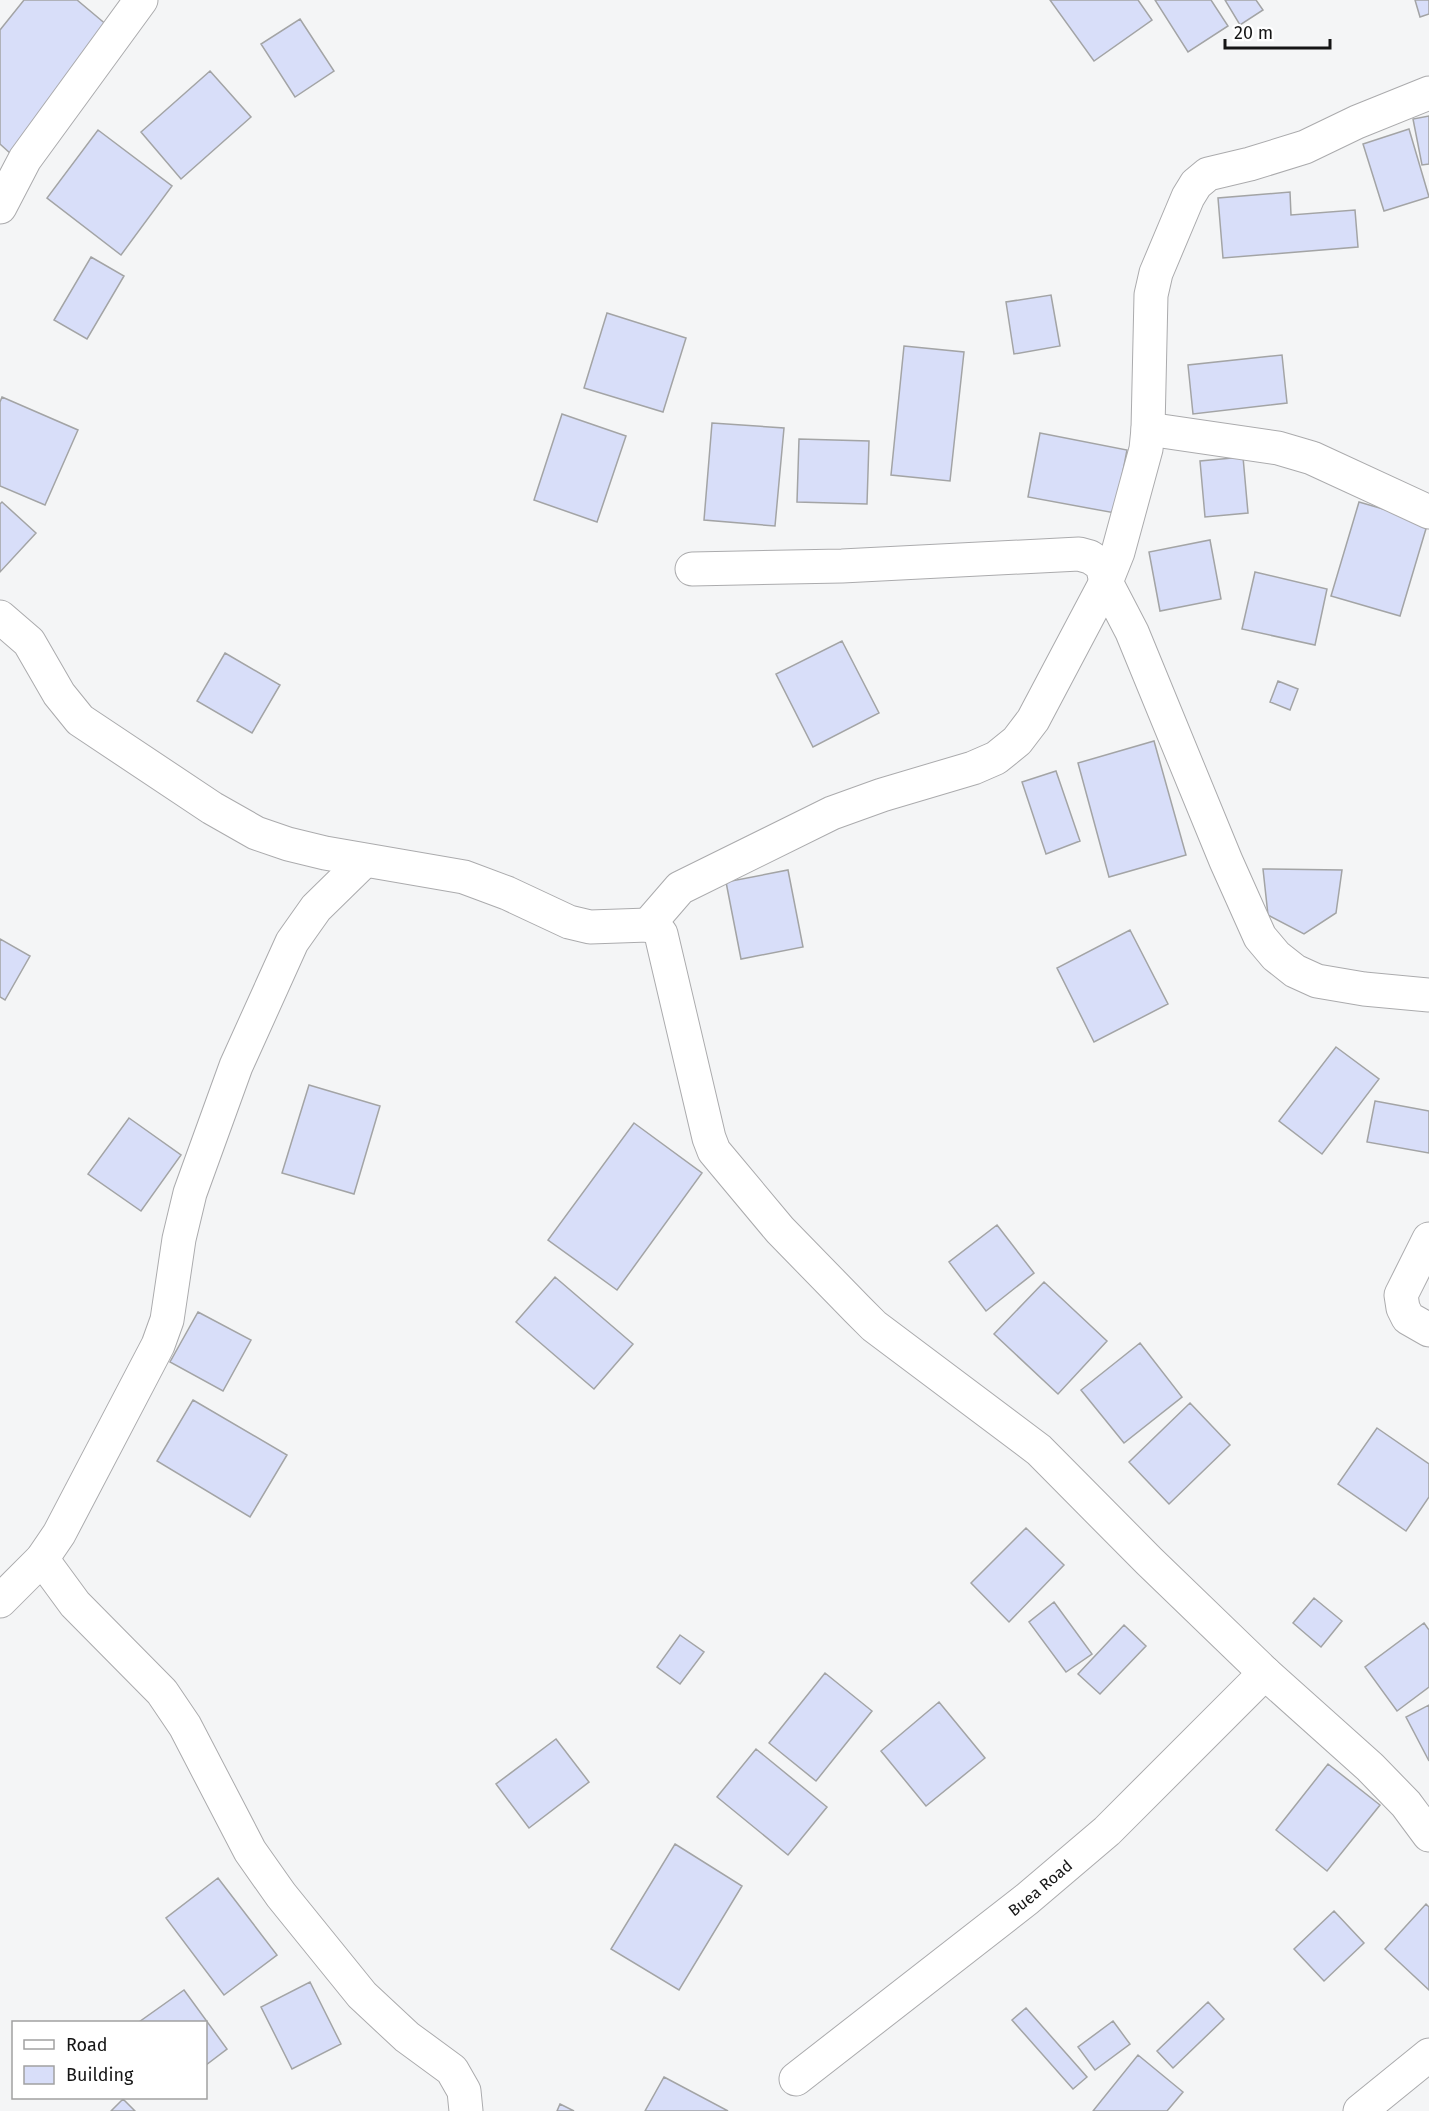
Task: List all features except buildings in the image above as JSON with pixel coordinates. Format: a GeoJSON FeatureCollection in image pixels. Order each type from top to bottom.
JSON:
{"type":"FeatureCollection","features":[{"type":"Feature","properties":{"kind":"street"},"geometry":{"type":"LineString","coordinates":[[3,189],[141,0]]}},
{"type":"Feature","properties":{"kind":"street"},"geometry":{"type":"LineString","coordinates":[[648,926],[680,888],[832,813],[882,795],[973,768],[996,758],[1017,741],[1033,720],[1106,582],[1118,552],[1146,448],[1151,295],[1156,273],[1188,197],[1196,184],[1208,174],[1305,147],[1357,122],[1429,93]]}},
{"type":"Feature","properties":{"kind":"street"},"geometry":{"type":"LineString","coordinates":[[1148,429],[1278,448],[1312,458],[1429,512]]}},
{"type":"Feature","properties":{"kind":"street"},"geometry":{"type":"LineString","coordinates":[[692,569],[842,566],[1079,554],[1090,557],[1102,565],[1106,582],[1132,632],[1226,861],[1260,937],[1276,956],[1294,971],[1317,981],[1364,989],[1429,995]]}},
{"type":"Feature","properties":{"kind":"street"},"geometry":{"type":"LineString","coordinates":[[0,617],[29,642],[59,694],[80,720],[212,808],[256,833],[288,844],[364,861],[464,877],[507,893],[569,922],[590,927],[648,926],[657,929],[662,934],[705,1123],[714,1151],[780,1230],[874,1326],[1039,1450],[1107,1520],[1265,1673],[1377,1775],[1406,1804],[1429,1835]]}},
{"type":"Feature","properties":{"kind":"street"},"geometry":{"type":"LineString","coordinates":[[0,1601],[42,1558],[59,1534],[158,1345],[166,1320],[179,1239],[190,1193],[236,1066],[292,942],[316,908],[364,861]]}},
{"type":"Feature","properties":{"kind":"street"},"geometry":{"type":"LineString","coordinates":[[1429,1239],[1401,1295],[1403,1308],[1408,1318],[1429,1330]]}},
{"type":"Feature","properties":{"kind":"street"},"geometry":{"type":"LineString","coordinates":[[42,1558],[75,1604],[162,1692],[185,1726],[250,1851],[281,1895],[362,1995],[407,2037],[452,2070],[464,2091],[466,2111]]}},
{"type":"Feature","properties":{"kind":"street","name":"Buea Road"},"geometry":{"type":"LineString","coordinates":[[796,2079],[1027,1899],[1107,1831],[1265,1673]]}},
{"type":"Feature","properties":{"kind":"street"},"geometry":{"type":"LineString","coordinates":[[1360,2111],[1429,2055]]}}]}
